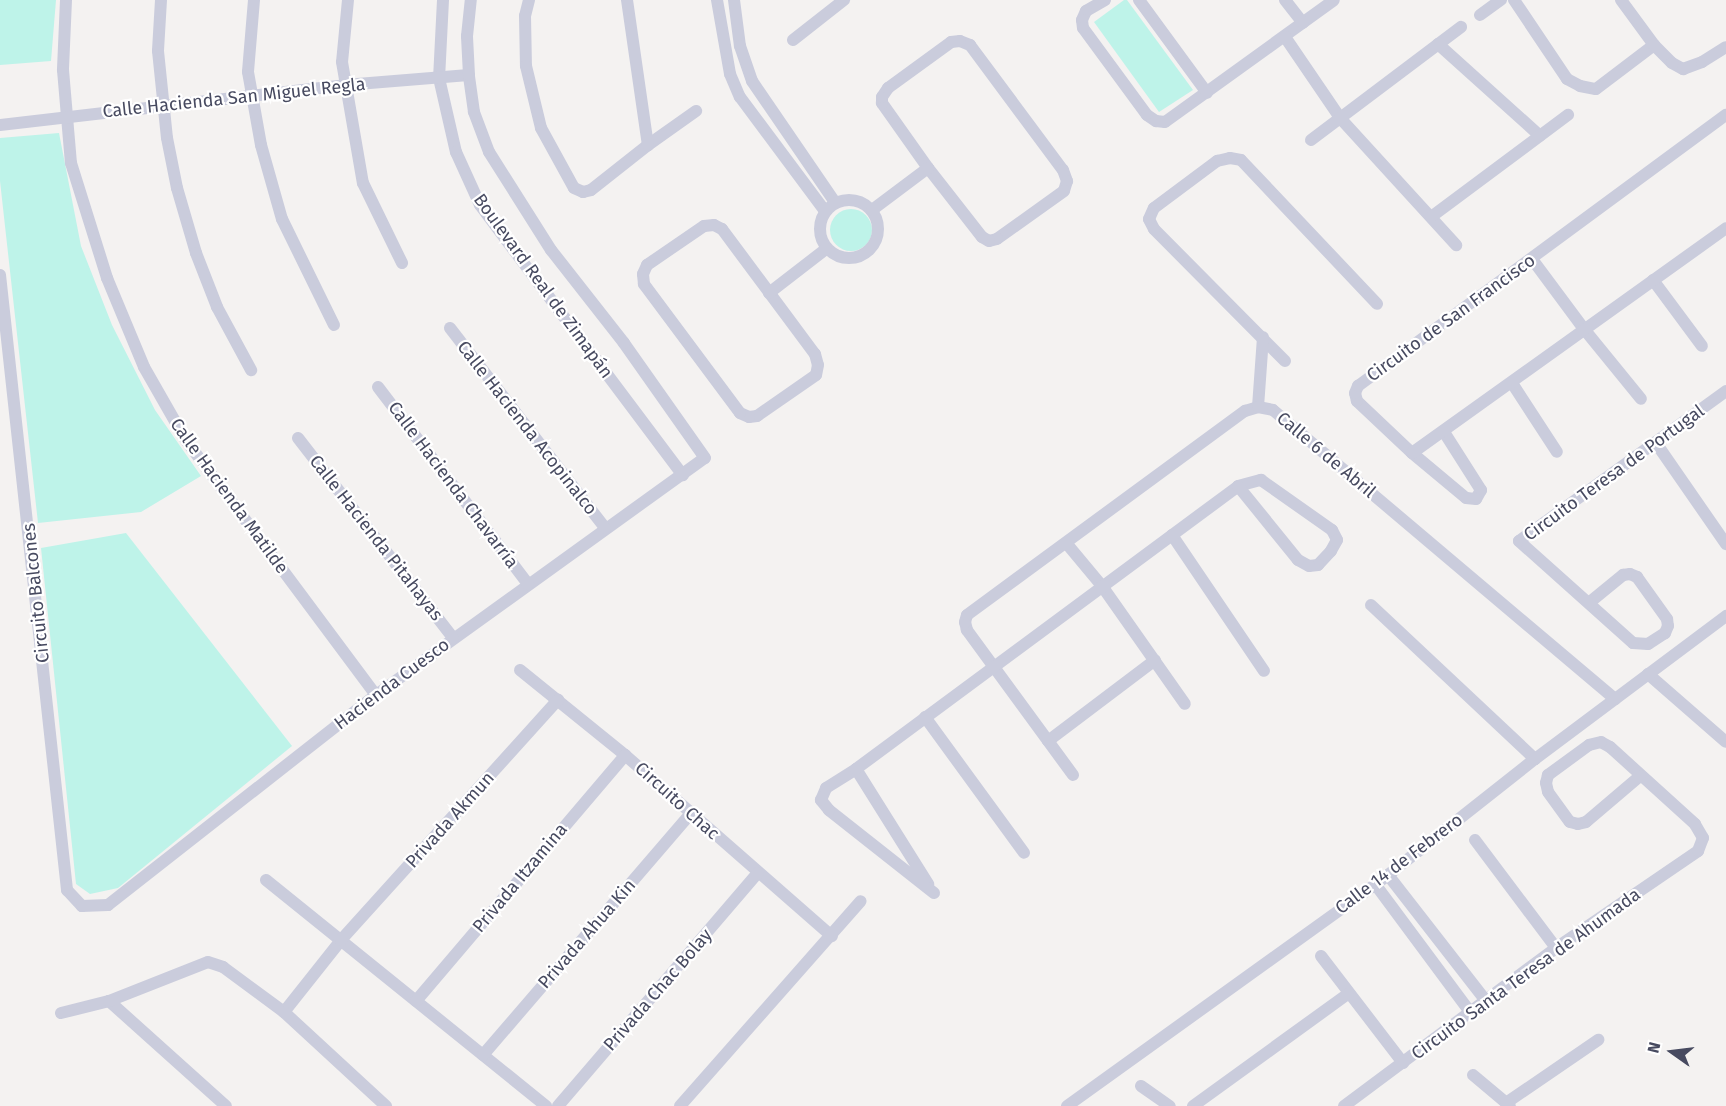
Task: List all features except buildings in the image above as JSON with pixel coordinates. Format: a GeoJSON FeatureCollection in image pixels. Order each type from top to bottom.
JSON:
{"type":"FeatureCollection","features":[{"type":"Feature","properties":{"kind":"street","name":"Calle Hacienda Matilde"},"geometry":{"type":"LineString","coordinates":[[66,0],[63,70],[71,163],[107,278],[144,367],[185,439],[376,695]]}},
{"type":"Feature","properties":{"kind":"street"},"geometry":{"type":"LineString","coordinates":[[161,0],[158,51],[163,105],[177,188],[196,253],[217,307],[251,370]]}},
{"type":"Feature","properties":{"kind":"street"},"geometry":{"type":"LineString","coordinates":[[254,0],[248,72],[261,145],[282,219],[334,325]]}},
{"type":"Feature","properties":{"kind":"street"},"geometry":{"type":"LineString","coordinates":[[348,0],[342,62],[363,183],[402,263]]}},
{"type":"Feature","properties":{"kind":"street","name":"Boulevard Real de Zimapán"},"geometry":{"type":"LineString","coordinates":[[443,0],[439,78],[456,152],[480,205],[683,476]]}},
{"type":"Feature","properties":{"kind":"street","name":"Boulevard Real de Zimapán"},"geometry":{"type":"LineString","coordinates":[[471,0],[467,36],[469,75],[474,112],[489,152],[551,250],[624,343],[705,458]]}},
{"type":"Feature","properties":{"kind":"street"},"geometry":{"type":"LineString","coordinates":[[529,0],[525,16],[526,66],[531,87],[541,128],[574,188],[583,192],[591,190],[696,111]]}},
{"type":"Feature","properties":{"kind":"street"},"geometry":{"type":"LineString","coordinates":[[627,0],[648,145]]}},
{"type":"Feature","properties":{"kind":"street"},"geometry":{"type":"LineString","coordinates":[[717,0],[730,74],[740,97],[825,211]]}},
{"type":"Feature","properties":{"kind":"street"},"geometry":{"type":"LineString","coordinates":[[734,0],[740,46],[752,81],[835,202]]}},
{"type":"Feature","properties":{"kind":"street"},"geometry":{"type":"LineString","coordinates":[[793,40],[831,4],[844,0]]}},
{"type":"Feature","properties":{"kind":"street"},"geometry":{"type":"LineString","coordinates":[[1105,0],[1086,11],[1082,20],[1083,28],[1147,116],[1156,121],[1165,122],[1334,0]]}},
{"type":"Feature","properties":{"kind":"street"},"geometry":{"type":"LineString","coordinates":[[1139,0],[1207,93]]}},
{"type":"Feature","properties":{"kind":"street"},"geometry":{"type":"LineString","coordinates":[[1285,0],[1303,23]]}},
{"type":"Feature","properties":{"kind":"street"},"geometry":{"type":"LineString","coordinates":[[1480,15],[1501,0]]}},
{"type":"Feature","properties":{"kind":"street"},"geometry":{"type":"LineString","coordinates":[[1514,0],[1567,79],[1581,86],[1596,89],[1654,45]]}},
{"type":"Feature","properties":{"kind":"street"},"geometry":{"type":"LineString","coordinates":[[1621,0],[1654,45],[1672,63],[1683,69],[1702,62],[1726,46]]}},
{"type":"Feature","properties":{"kind":"street"},"geometry":{"type":"LineString","coordinates":[[1311,140],[1461,27]]}},
{"type":"Feature","properties":{"kind":"street"},"geometry":{"type":"LineString","coordinates":[[1285,36],[1341,119],[1456,245]]}},
{"type":"Feature","properties":{"kind":"street"},"geometry":{"type":"LineString","coordinates":[[960,41],[970,45],[1063,170],[1067,182],[1064,191],[997,239],[988,241],[982,237],[928,168],[882,103],[882,97],[888,88],[951,42],[960,41]]}},
{"type":"Feature","properties":{"kind":"street"},"geometry":{"type":"LineString","coordinates":[[1438,44],[1540,136]]}},
{"type":"Feature","properties":{"kind":"street","name":"Calle Hacienda San Miguel Regla"},"geometry":{"type":"LineString","coordinates":[[0,124],[345,85],[469,75]]}},
{"type":"Feature","properties":{"kind":"street"},"geometry":{"type":"LineString","coordinates":[[1431,217],[1568,115]]}},
{"type":"Feature","properties":{"kind":"street","name":"Circuito de San Francisco"},"geometry":{"type":"LineString","coordinates":[[1412,453],[1357,401],[1355,393],[1358,386],[1726,115]]}},
{"type":"Feature","properties":{"kind":"street"},"geometry":{"type":"LineString","coordinates":[[1285,361],[1154,229],[1149,219],[1154,208],[1217,161],[1230,158],[1240,160],[1377,304]]}},
{"type":"Feature","properties":{"kind":"street"},"geometry":{"type":"LineString","coordinates":[[872,210],[928,168]]}},
{"type":"Feature","properties":{"kind":"street"},"geometry":{"type":"LineString","coordinates":[[848,199],[861,202],[872,210],[878,228],[873,247],[863,255],[850,259],[837,256],[826,249],[820,237],[820,224],[825,211],[835,202],[848,199]]}},
{"type":"Feature","properties":{"kind":"street"},"geometry":{"type":"LineString","coordinates":[[714,225],[722,229],[769,293],[815,354],[818,365],[816,375],[757,416],[749,417],[740,413],[650,294],[644,284],[643,274],[647,266],[656,259],[704,226],[714,225]]}},
{"type":"Feature","properties":{"kind":"street"},"geometry":{"type":"LineString","coordinates":[[1444,432],[1481,490],[1476,499],[1466,498],[1412,453],[1725,230]]}},
{"type":"Feature","properties":{"kind":"street"},"geometry":{"type":"LineString","coordinates":[[769,293],[826,249]]}},
{"type":"Feature","properties":{"kind":"street"},"geometry":{"type":"LineString","coordinates":[[1532,259],[1584,329],[1641,399]]}},
{"type":"Feature","properties":{"kind":"street","name":"Circuito Balcones"},"geometry":{"type":"LineString","coordinates":[[0,275],[68,890],[82,906]]}},
{"type":"Feature","properties":{"kind":"street"},"geometry":{"type":"LineString","coordinates":[[1653,280],[1702,346]]}},
{"type":"Feature","properties":{"kind":"street","name":"Calle Hacienda Acopinalco"},"geometry":{"type":"LineString","coordinates":[[450,328],[605,528]]}},
{"type":"Feature","properties":{"kind":"street"},"geometry":{"type":"LineString","coordinates":[[1258,407],[1263,338]]}},
{"type":"Feature","properties":{"kind":"street"},"geometry":{"type":"LineString","coordinates":[[1512,383],[1557,452]]}},
{"type":"Feature","properties":{"kind":"street","name":"Calle Hacienda Chavarría"},"geometry":{"type":"LineString","coordinates":[[378,387],[528,584]]}},
{"type":"Feature","properties":{"kind":"street","name":"Circuito Teresa de Portugal"},"geometry":{"type":"LineString","coordinates":[[1590,602],[1623,575],[1630,574],[1637,577],[1667,619],[1668,626],[1665,633],[1648,644],[1633,643],[1590,602],[1519,541],[1726,393]]}},
{"type":"Feature","properties":{"kind":"street","name":"Calle 6 de Abril"},"geometry":{"type":"LineString","coordinates":[[994,667],[967,630],[965,622],[967,615],[1067,544],[1245,411],[1258,407],[1273,410],[1615,699]]}},
{"type":"Feature","properties":{"kind":"street","name":"Calle Hacienda Pitahayas"},"geometry":{"type":"LineString","coordinates":[[298,438],[453,638]]}},
{"type":"Feature","properties":{"kind":"street"},"geometry":{"type":"LineString","coordinates":[[1656,443],[1726,544]]}},
{"type":"Feature","properties":{"kind":"street","name":"Hacienda Cuesco"},"geometry":{"type":"LineString","coordinates":[[82,906],[108,905],[376,695],[705,458]]}},
{"type":"Feature","properties":{"kind":"street"},"geometry":{"type":"LineString","coordinates":[[856,769],[934,893],[828,810],[821,800],[825,788],[856,769],[1238,486],[1261,480],[1332,530],[1337,540],[1331,551],[1318,565],[1310,566],[1298,560],[1238,486]]}},
{"type":"Feature","properties":{"kind":"street"},"geometry":{"type":"LineString","coordinates":[[1172,535],[1264,671]]}},
{"type":"Feature","properties":{"kind":"street"},"geometry":{"type":"LineString","coordinates":[[1067,544],[1102,586],[1185,704]]}},
{"type":"Feature","properties":{"kind":"street"},"geometry":{"type":"LineString","coordinates":[[1371,605],[1535,759]]}},
{"type":"Feature","properties":{"kind":"street","name":"Calle 14 de Febrero"},"geometry":{"type":"LineString","coordinates":[[1066,1106],[1388,875],[1535,759],[1726,616]]}},
{"type":"Feature","properties":{"kind":"street"},"geometry":{"type":"LineString","coordinates":[[1048,741],[1155,660]]}},
{"type":"Feature","properties":{"kind":"street"},"geometry":{"type":"LineString","coordinates":[[994,667],[1073,775]]}},
{"type":"Feature","properties":{"kind":"street","name":"Circuito Chac"},"geometry":{"type":"LineString","coordinates":[[520,670],[625,755],[832,936]]}},
{"type":"Feature","properties":{"kind":"street"},"geometry":{"type":"LineString","coordinates":[[1648,674],[1726,742]]}},
{"type":"Feature","properties":{"kind":"street","name":"Privada Akmun"},"geometry":{"type":"LineString","coordinates":[[284,1012],[341,940],[558,700]]}},
{"type":"Feature","properties":{"kind":"street"},"geometry":{"type":"LineString","coordinates":[[925,717],[1024,853]]}},
{"type":"Feature","properties":{"kind":"street"},"geometry":{"type":"LineString","coordinates":[[1601,742],[1610,747],[1640,776],[1586,822],[1578,824],[1570,822],[1548,792],[1546,783],[1548,775],[1588,745],[1601,742]]}},
{"type":"Feature","properties":{"kind":"street","name":"Privada Itzamina"},"geometry":{"type":"LineString","coordinates":[[416,1001],[625,755]]}},
{"type":"Feature","properties":{"kind":"street","name":"Circuito Santa Teresa de Ahumada"},"geometry":{"type":"LineString","coordinates":[[1344,1106],[1556,948],[1698,851],[1703,838],[1695,824],[1640,776]]}},
{"type":"Feature","properties":{"kind":"street","name":"Privada Ahua Kin"},"geometry":{"type":"LineString","coordinates":[[483,1054],[691,813]]}},
{"type":"Feature","properties":{"kind":"street"},"geometry":{"type":"LineString","coordinates":[[1475,840],[1556,948]]}},
{"type":"Feature","properties":{"kind":"street","name":"Privada Chac Bolay"},"geometry":{"type":"LineString","coordinates":[[558,1106],[758,873]]}},
{"type":"Feature","properties":{"kind":"street"},"geometry":{"type":"LineString","coordinates":[[1388,875],[1486,1001]]}},
{"type":"Feature","properties":{"kind":"street"},"geometry":{"type":"LineString","coordinates":[[266,880],[546,1106]]}},
{"type":"Feature","properties":{"kind":"street"},"geometry":{"type":"LineString","coordinates":[[1375,884],[1470,1012]]}},
{"type":"Feature","properties":{"kind":"street"},"geometry":{"type":"LineString","coordinates":[[680,1106],[861,901]]}},
{"type":"Feature","properties":{"kind":"street"},"geometry":{"type":"LineString","coordinates":[[1321,956],[1403,1063]]}},
{"type":"Feature","properties":{"kind":"street"},"geometry":{"type":"LineString","coordinates":[[61,1013],[109,1001],[208,962],[223,967],[284,1012],[378,1104]]}},
{"type":"Feature","properties":{"kind":"street"},"geometry":{"type":"LineString","coordinates":[[1193,1106],[1348,994]]}},
{"type":"Feature","properties":{"kind":"street"},"geometry":{"type":"LineString","coordinates":[[109,1001],[226,1106]]}},
{"type":"Feature","properties":{"kind":"street"},"geometry":{"type":"LineString","coordinates":[[1473,1075],[1508,1104],[1598,1040]]}},
{"type":"Feature","properties":{"kind":"street"},"geometry":{"type":"LineString","coordinates":[[1141,1086],[1170,1106]]}},
{"type":"Feature","properties":{"kind":"green space"},"geometry":{"type":"Polygon","coordinates":[[[0,0],[56,0],[51,61],[0,65],[0,0]]]}},
{"type":"Feature","properties":{"kind":"green space"},"geometry":{"type":"Polygon","coordinates":[[[1127,0],[1193,90],[1159,112],[1094,22],[1127,0]]]}},
{"type":"Feature","properties":{"kind":"green space"},"geometry":{"type":"Polygon","coordinates":[[[59,133],[81,246],[112,325],[155,410],[201,476],[141,512],[38,523],[0,181],[0,138],[59,133]]]}},
{"type":"Feature","properties":{"kind":"green space"},"geometry":{"type":"Polygon","coordinates":[[[851,209],[866,215],[872,230],[866,245],[851,251],[836,245],[830,230],[836,215],[851,209]]]}},
{"type":"Feature","properties":{"kind":"green space"},"geometry":{"type":"Polygon","coordinates":[[[126,533],[292,746],[118,888],[90,894],[76,884],[41,548],[126,533]]]}}]}
